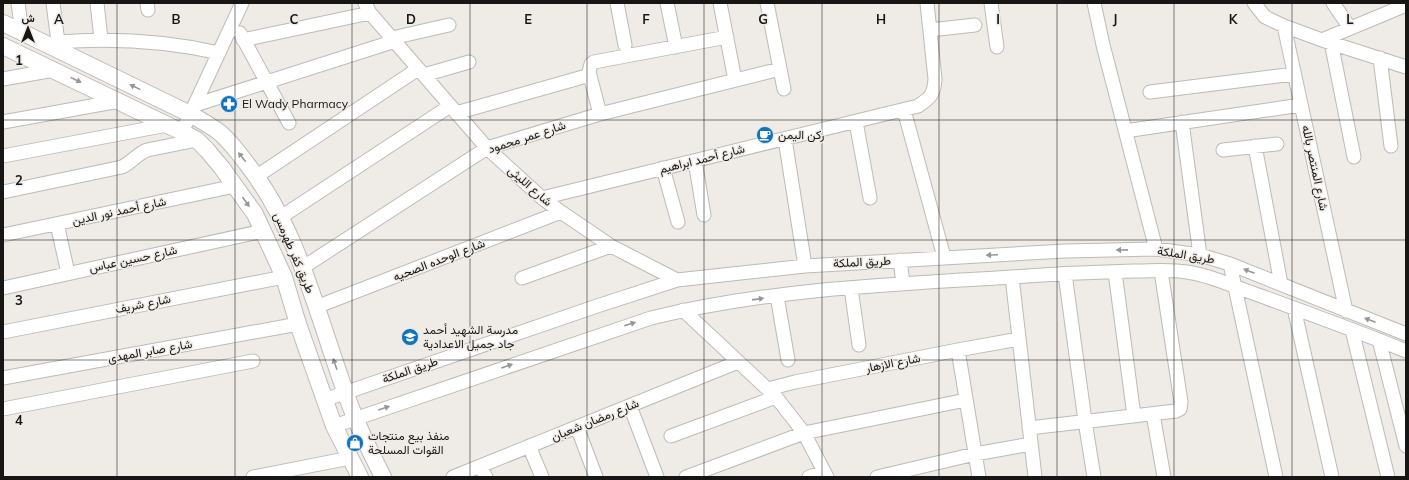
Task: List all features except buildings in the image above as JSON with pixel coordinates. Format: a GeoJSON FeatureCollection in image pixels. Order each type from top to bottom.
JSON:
{"type":"FeatureCollection","features":[{"type":"Feature","properties":{"kind":"street"},"geometry":{"type":"LineString","coordinates":[[18,3],[22,32]]}},
{"type":"Feature","properties":{"kind":"street"},"geometry":{"type":"LineString","coordinates":[[53,3],[58,46],[101,40],[131,40],[161,42],[219,53]]}},
{"type":"Feature","properties":{"kind":"street"},"geometry":{"type":"LineString","coordinates":[[97,3],[101,40]]}},
{"type":"Feature","properties":{"kind":"street"},"geometry":{"type":"LineString","coordinates":[[182,132],[242,3]]}},
{"type":"Feature","properties":{"kind":"street"},"geometry":{"type":"LineString","coordinates":[[617,3],[625,45]]}},
{"type":"Feature","properties":{"kind":"street"},"geometry":{"type":"LineString","coordinates":[[667,3],[676,47]]}},
{"type":"Feature","properties":{"kind":"street"},"geometry":{"type":"LineString","coordinates":[[720,3],[735,80]]}},
{"type":"Feature","properties":{"kind":"street"},"geometry":{"type":"LineString","coordinates":[[767,3],[784,89]]}},
{"type":"Feature","properties":{"kind":"street"},"geometry":{"type":"LineString","coordinates":[[927,3],[930,30],[975,25]]}},
{"type":"Feature","properties":{"kind":"street"},"geometry":{"type":"LineString","coordinates":[[991,3],[997,47]]}},
{"type":"Feature","properties":{"kind":"street"},"geometry":{"type":"LineString","coordinates":[[1094,3],[1125,131],[1156,249]]}},
{"type":"Feature","properties":{"kind":"street"},"geometry":{"type":"LineString","coordinates":[[1254,3],[1265,17],[1284,26],[1406,67]]}},
{"type":"Feature","properties":{"kind":"street"},"geometry":{"type":"LineString","coordinates":[[1334,3],[1350,28]]}},
{"type":"Feature","properties":{"kind":"street"},"geometry":{"type":"LineString","coordinates":[[1327,41],[1350,28],[1406,5]]}},
{"type":"Feature","properties":{"kind":"street"},"geometry":{"type":"LineString","coordinates":[[243,40],[367,8]]}},
{"type":"Feature","properties":{"kind":"street","name":"شارع الليثى"},"geometry":{"type":"LineString","coordinates":[[367,8],[487,148],[542,198],[611,246],[677,280]]}},
{"type":"Feature","properties":{"kind":"street"},"geometry":{"type":"LineString","coordinates":[[234,22],[289,123]]}},
{"type":"Feature","properties":{"kind":"street","name":"طريق كفر طهرمس"},"geometry":{"type":"LineString","coordinates":[[3,23],[58,46],[192,110],[231,143],[257,176],[281,216],[302,268],[345,393],[383,477]]}},
{"type":"Feature","properties":{"kind":"street"},"geometry":{"type":"LineString","coordinates":[[192,110],[266,82],[393,40],[449,25]]}},
{"type":"Feature","properties":{"kind":"street","name":"شارع المنتصر بالله"},"geometry":{"type":"LineString","coordinates":[[1284,26],[1346,311]]}},
{"type":"Feature","properties":{"kind":"street","name":"شارع أحمد ابراهيم"},"geometry":{"type":"LineString","coordinates":[[542,198],[918,106],[930,98],[934,89],[935,79],[930,30]]}},
{"type":"Feature","properties":{"kind":"street"},"geometry":{"type":"LineString","coordinates":[[600,114],[589,68],[594,62],[727,37]]}},
{"type":"Feature","properties":{"kind":"street"},"geometry":{"type":"LineString","coordinates":[[1327,41],[1354,157]]}},
{"type":"Feature","properties":{"kind":"street","name":"طريق كفر طهرمس"},"geometry":{"type":"LineString","coordinates":[[3,46],[197,140],[222,168],[255,214],[284,277],[298,324],[324,400],[334,426],[360,477]]}},
{"type":"Feature","properties":{"kind":"street"},"geometry":{"type":"LineString","coordinates":[[1380,58],[1391,146]]}},
{"type":"Feature","properties":{"kind":"street"},"geometry":{"type":"LineString","coordinates":[[257,176],[421,72],[469,62]]}},
{"type":"Feature","properties":{"kind":"street"},"geometry":{"type":"LineString","coordinates":[[3,79],[54,70]]}},
{"type":"Feature","properties":{"kind":"street","name":"شارع عمر محمود"},"geometry":{"type":"LineString","coordinates":[[302,268],[487,148],[600,114],[780,70]]}},
{"type":"Feature","properties":{"kind":"street"},"geometry":{"type":"LineString","coordinates":[[1150,92],[1294,74]]}},
{"type":"Feature","properties":{"kind":"street"},"geometry":{"type":"LineString","coordinates":[[281,216],[453,109],[590,75]]}},
{"type":"Feature","properties":{"kind":"street"},"geometry":{"type":"LineString","coordinates":[[3,122],[119,101]]}},
{"type":"Feature","properties":{"kind":"street"},"geometry":{"type":"LineString","coordinates":[[1125,131],[1301,105]]}},
{"type":"Feature","properties":{"kind":"street"},"geometry":{"type":"LineString","coordinates":[[904,110],[944,257]]}},
{"type":"Feature","properties":{"kind":"street"},"geometry":{"type":"LineString","coordinates":[[856,122],[870,198]]}},
{"type":"Feature","properties":{"kind":"street"},"geometry":{"type":"LineString","coordinates":[[1182,122],[1200,255]]}},
{"type":"Feature","properties":{"kind":"street"},"geometry":{"type":"LineString","coordinates":[[3,156],[167,125]]}},
{"type":"Feature","properties":{"kind":"street"},"geometry":{"type":"LineString","coordinates":[[785,139],[805,266]]}},
{"type":"Feature","properties":{"kind":"street"},"geometry":{"type":"LineString","coordinates":[[3,192],[122,167],[130,164],[140,153],[146,150],[197,140]]}},
{"type":"Feature","properties":{"kind":"street"},"geometry":{"type":"LineString","coordinates":[[1223,150],[1277,144]]}},
{"type":"Feature","properties":{"kind":"street"},"geometry":{"type":"LineString","coordinates":[[1255,146],[1281,284]]}},
{"type":"Feature","properties":{"kind":"street"},"geometry":{"type":"LineString","coordinates":[[694,161],[704,215]]}},
{"type":"Feature","properties":{"kind":"street"},"geometry":{"type":"LineString","coordinates":[[663,168],[678,222]]}},
{"type":"Feature","properties":{"kind":"street","name":"شارع أحمد نور الدين"},"geometry":{"type":"LineString","coordinates":[[3,236],[235,186]]}},
{"type":"Feature","properties":{"kind":"street","name":"شارع الوحده الصحيه"},"geometry":{"type":"LineString","coordinates":[[316,307],[561,212]]}},
{"type":"Feature","properties":{"kind":"street"},"geometry":{"type":"LineString","coordinates":[[57,224],[68,274]]}},
{"type":"Feature","properties":{"kind":"street","name":"شارع حسين عباس"},"geometry":{"type":"LineString","coordinates":[[3,288],[263,231]]}},
{"type":"Feature","properties":{"kind":"street"},"geometry":{"type":"LineString","coordinates":[[522,278],[611,246]]}},
{"type":"Feature","properties":{"kind":"street","name":"طريق الملكة"},"geometry":{"type":"LineString","coordinates":[[324,400],[677,280],[805,266],[944,257],[1065,251],[1156,249],[1200,255],[1230,264],[1406,334]]}},
{"type":"Feature","properties":{"kind":"street"},"geometry":{"type":"LineString","coordinates":[[900,260],[904,283]]}},
{"type":"Feature","properties":{"kind":"street"},"geometry":{"type":"LineString","coordinates":[[1230,264],[1276,477]]}},
{"type":"Feature","properties":{"kind":"street"},"geometry":{"type":"LineString","coordinates":[[1030,428],[1153,414],[1176,411],[1180,409],[1181,402],[1161,271]]}},
{"type":"Feature","properties":{"kind":"street"},"geometry":{"type":"LineString","coordinates":[[1115,272],[1134,416]]}},
{"type":"Feature","properties":{"kind":"street","name":"طريق الملكة"},"geometry":{"type":"LineString","coordinates":[[334,426],[651,318],[684,310],[777,296],[904,283],[1115,272],[1188,272],[1221,280],[1235,287],[1406,351]]}},
{"type":"Feature","properties":{"kind":"street"},"geometry":{"type":"LineString","coordinates":[[1065,274],[1094,477]]}},
{"type":"Feature","properties":{"kind":"street","name":"شارع شريف"},"geometry":{"type":"LineString","coordinates":[[3,332],[284,277]]}},
{"type":"Feature","properties":{"kind":"street"},"geometry":{"type":"LineString","coordinates":[[1012,277],[1035,477]]}},
{"type":"Feature","properties":{"kind":"street"},"geometry":{"type":"LineString","coordinates":[[851,288],[859,345]]}},
{"type":"Feature","properties":{"kind":"street"},"geometry":{"type":"LineString","coordinates":[[777,296],[788,360]]}},
{"type":"Feature","properties":{"kind":"street"},"geometry":{"type":"LineString","coordinates":[[1294,308],[1332,477]]}},
{"type":"Feature","properties":{"kind":"street"},"geometry":{"type":"LineString","coordinates":[[684,310],[772,393],[804,433],[825,474],[809,477]]}},
{"type":"Feature","properties":{"kind":"street","name":"شارع صابر المهدى"},"geometry":{"type":"LineString","coordinates":[[3,378],[298,324]]}},
{"type":"Feature","properties":{"kind":"street"},"geometry":{"type":"LineString","coordinates":[[1352,330],[1388,477]]}},
{"type":"Feature","properties":{"kind":"street","name":"شارع الازهار"},"geometry":{"type":"LineString","coordinates":[[671,436],[802,381],[1019,339]]}},
{"type":"Feature","properties":{"kind":"street"},"geometry":{"type":"LineString","coordinates":[[1379,340],[1406,446]]}},
{"type":"Feature","properties":{"kind":"street"},"geometry":{"type":"LineString","coordinates":[[958,350],[978,477]]}},
{"type":"Feature","properties":{"kind":"street"},"geometry":{"type":"LineString","coordinates":[[3,409],[253,361]]}},
{"type":"Feature","properties":{"kind":"street","name":"شارع رمضان شعبان"},"geometry":{"type":"LineString","coordinates":[[453,477],[483,471],[529,446],[738,362]]}},
{"type":"Feature","properties":{"kind":"street"},"geometry":{"type":"LineString","coordinates":[[686,477],[804,433],[966,400]]}},
{"type":"Feature","properties":{"kind":"street"},"geometry":{"type":"LineString","coordinates":[[630,406],[657,477]]}},
{"type":"Feature","properties":{"kind":"street"},"geometry":{"type":"LineString","coordinates":[[1153,414],[1164,477]]}},
{"type":"Feature","properties":{"kind":"street"},"geometry":{"type":"LineString","coordinates":[[577,427],[596,477]]}},
{"type":"Feature","properties":{"kind":"street"},"geometry":{"type":"LineString","coordinates":[[877,477],[975,454],[1031,444]]}},
{"type":"Feature","properties":{"kind":"street"},"geometry":{"type":"LineString","coordinates":[[529,446],[542,477]]}},
{"type":"Feature","properties":{"kind":"street"},"geometry":{"type":"LineString","coordinates":[[253,477],[350,458]]}},
{"type":"Feature","properties":{"kind":"place","name":"El Wady Pharmacy"},"geometry":{"type":"Point","coordinates":[229,104]}},
{"type":"Feature","properties":{"kind":"place","name":"ركن اليمن"},"geometry":{"type":"Point","coordinates":[765,135]}},
{"type":"Feature","properties":{"kind":"place","name":"مدرسة الشهيد أحمد جاد جميل الاعدادية"},"geometry":{"type":"Point","coordinates":[410,337]}},
{"type":"Feature","properties":{"kind":"place","name":"منفذ بيع منتجات القوات المسلحة"},"geometry":{"type":"Point","coordinates":[355,443]}}]}
